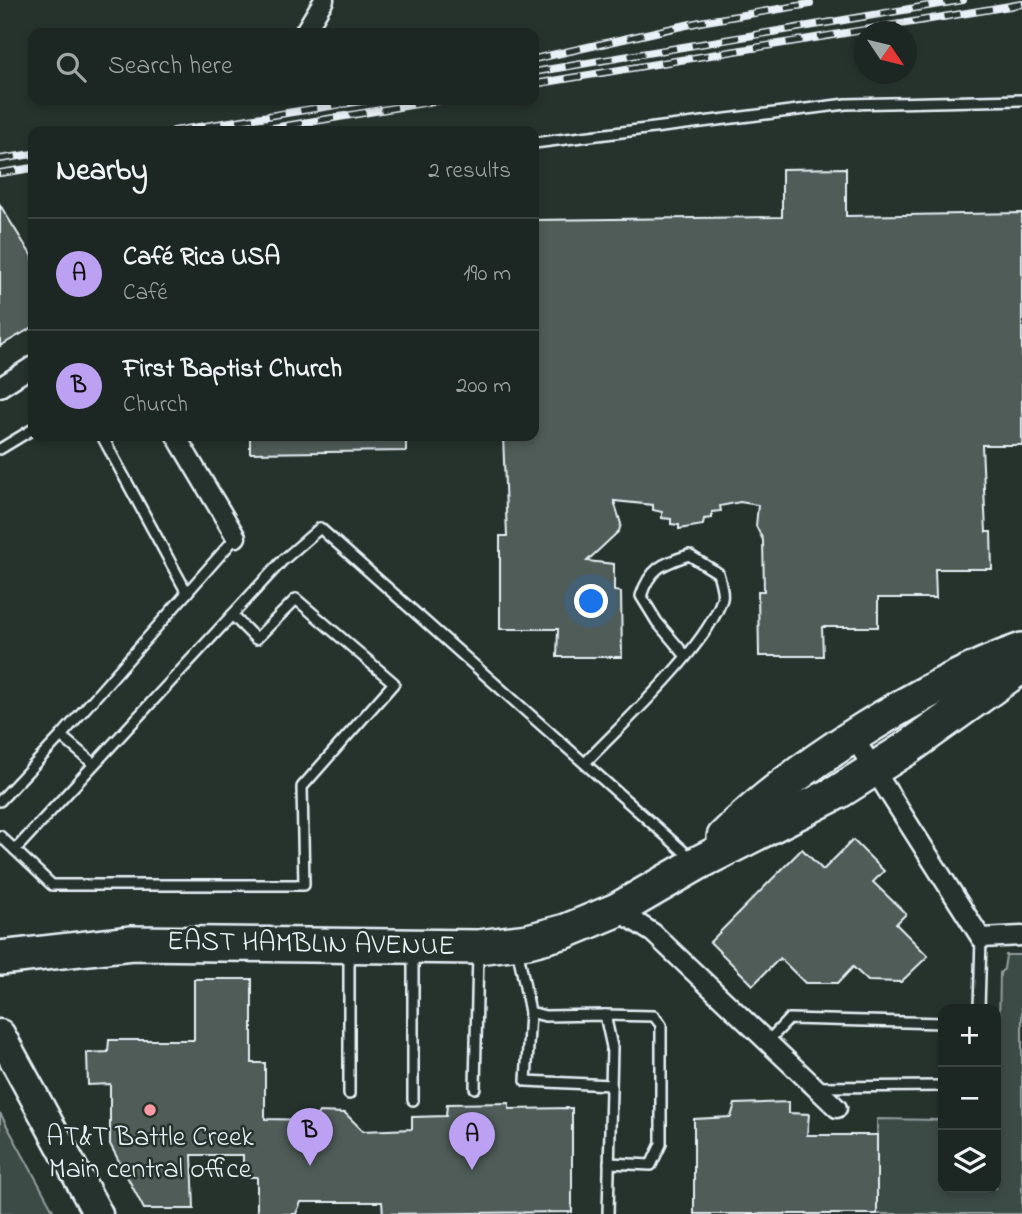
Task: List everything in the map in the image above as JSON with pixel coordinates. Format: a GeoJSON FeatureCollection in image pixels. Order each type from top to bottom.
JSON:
{"type":"FeatureCollection","features":[{"type":"Feature","properties":{"kind":"highway"},"geometry":{"type":"LineString","coordinates":[[698,863],[740,820],[821,758],[989,661],[1022,650]]}},
{"type":"Feature","properties":{"kind":"highway"},"geometry":{"type":"LineString","coordinates":[[698,863],[838,792],[874,770],[1022,666]]}},
{"type":"Feature","properties":{"kind":"highway","name":"EAST HAMBLIN AVENUE"},"geometry":{"type":"LineString","coordinates":[[0,958],[132,943],[478,947],[516,942],[566,931],[617,910],[698,863]]}},
{"type":"Feature","properties":{"kind":"main road"},"geometry":{"type":"LineString","coordinates":[[0,1034],[98,1214]]}},
{"type":"Feature","properties":{"kind":"street"},"geometry":{"type":"LineString","coordinates":[[307,28],[324,0]]}},
{"type":"Feature","properties":{"kind":"street"},"geometry":{"type":"LineString","coordinates":[[0,387],[28,369]]}},
{"type":"Feature","properties":{"kind":"street"},"geometry":{"type":"LineString","coordinates":[[179,441],[236,537]]}},
{"type":"Feature","properties":{"kind":"street"},"geometry":{"type":"LineString","coordinates":[[854,738],[982,938],[1022,936]]}},
{"type":"Feature","properties":{"kind":"street"},"geometry":{"type":"LineString","coordinates":[[617,910],[653,933],[837,1108]]}},
{"type":"Feature","properties":{"kind":"lane"},"geometry":{"type":"LineString","coordinates":[[539,143],[846,104],[1022,100]]}},
{"type":"Feature","properties":{"kind":"lane"},"geometry":{"type":"LineString","coordinates":[[0,449],[28,432]]}},
{"type":"Feature","properties":{"kind":"lane"},"geometry":{"type":"LineString","coordinates":[[105,441],[187,593]]}},
{"type":"Feature","properties":{"kind":"lane"},"geometry":{"type":"LineString","coordinates":[[15,850],[282,561],[320,528],[698,863]]}},
{"type":"Feature","properties":{"kind":"lane"},"geometry":{"type":"LineString","coordinates":[[0,801],[61,736],[236,537]]}},
{"type":"Feature","properties":{"kind":"lane"},"geometry":{"type":"LineString","coordinates":[[586,762],[685,655],[708,629],[723,597],[718,573],[688,555],[662,565],[647,578],[641,596],[657,622],[685,655]]}},
{"type":"Feature","properties":{"kind":"lane"},"geometry":{"type":"LineString","coordinates":[[0,836],[52,885],[304,885],[302,786],[394,683],[296,599],[256,639],[232,615]]}},
{"type":"Feature","properties":{"kind":"lane"},"geometry":{"type":"LineString","coordinates":[[61,736],[94,764]]}},
{"type":"Feature","properties":{"kind":"lane"},"geometry":{"type":"LineString","coordinates":[[979,1004],[982,938]]}},
{"type":"Feature","properties":{"kind":"lane"},"geometry":{"type":"LineString","coordinates":[[516,942],[530,1012],[526,1081],[611,1085]]}},
{"type":"Feature","properties":{"kind":"lane"},"geometry":{"type":"LineString","coordinates":[[349,945],[349,1094]]}},
{"type":"Feature","properties":{"kind":"lane"},"geometry":{"type":"LineString","coordinates":[[413,946],[413,1100]]}},
{"type":"Feature","properties":{"kind":"lane"},"geometry":{"type":"LineString","coordinates":[[475,1088],[478,947]]}},
{"type":"Feature","properties":{"kind":"lane"},"geometry":{"type":"LineString","coordinates":[[530,1012],[545,1016],[654,1016],[661,1025],[662,1144],[651,1165],[609,1163]]}},
{"type":"Feature","properties":{"kind":"lane"},"geometry":{"type":"LineString","coordinates":[[605,1015],[612,1047],[608,1214]]}},
{"type":"Feature","properties":{"kind":"lane"},"geometry":{"type":"LineString","coordinates":[[768,1041],[789,1019],[938,1023]]}},
{"type":"Feature","properties":{"kind":"lane"},"geometry":{"type":"LineString","coordinates":[[815,1087],[938,1086]]}},
{"type":"Feature","properties":{"kind":"shaded area"},"geometry":{"type":"Polygon","coordinates":[[[1006,955],[1022,955],[1022,1214],[877,1214],[877,1119],[938,1120],[938,1193],[1001,1193],[999,1004],[1000,973],[1004,969],[1006,955]]]}},
{"type":"Feature","properties":{"kind":"shaded area"},"geometry":{"type":"Polygon","coordinates":[[[0,1113],[53,1210],[54,1214],[0,1214],[0,1113]]]}},
{"type":"Feature","properties":{"kind":"building"},"geometry":{"type":"Polygon","coordinates":[[[846,168],[846,216],[1022,213],[1022,445],[982,445],[986,532],[991,532],[992,569],[935,569],[936,598],[878,598],[878,627],[822,627],[823,656],[759,656],[758,591],[764,591],[763,540],[756,526],[758,505],[740,502],[720,506],[721,511],[712,512],[712,518],[704,519],[703,525],[679,529],[679,525],[671,524],[671,519],[662,518],[662,512],[653,510],[653,505],[614,501],[621,524],[619,531],[587,561],[614,564],[614,591],[621,592],[622,657],[557,657],[558,629],[500,629],[500,536],[507,536],[503,441],[539,441],[539,220],[782,217],[782,169],[846,168]]]}},
{"type":"Feature","properties":{"kind":"building"},"geometry":{"type":"Polygon","coordinates":[[[0,205],[28,250],[28,330],[0,346],[0,205]]]}},
{"type":"Feature","properties":{"kind":"building"},"geometry":{"type":"Polygon","coordinates":[[[250,441],[406,441],[406,451],[250,453],[250,441]]]}},
{"type":"Feature","properties":{"kind":"building"},"geometry":{"type":"Polygon","coordinates":[[[853,840],[884,871],[873,882],[906,914],[896,924],[928,956],[901,982],[868,981],[853,967],[838,983],[805,983],[780,958],[753,985],[710,942],[802,849],[823,870],[853,840]]]}},
{"type":"Feature","properties":{"kind":"building"},"geometry":{"type":"Polygon","coordinates":[[[194,979],[252,979],[252,1063],[265,1063],[265,1119],[314,1120],[319,1112],[345,1113],[363,1131],[412,1129],[412,1117],[446,1116],[447,1104],[509,1103],[509,1109],[572,1108],[572,1212],[383,1214],[382,1202],[301,1202],[296,1214],[257,1214],[257,1177],[243,1177],[243,1155],[192,1155],[194,1209],[144,1209],[110,1144],[110,1084],[88,1085],[87,1053],[108,1052],[109,1040],[194,1040],[194,979]]]}},
{"type":"Feature","properties":{"kind":"building"},"geometry":{"type":"Polygon","coordinates":[[[789,1102],[789,1113],[809,1114],[807,1135],[877,1135],[877,1214],[694,1214],[694,1119],[731,1117],[735,1104],[789,1102]]]}},
{"type":"Feature","properties":{"kind":"railway"},"geometry":{"type":"LineString","coordinates":[[539,71],[963,0]]}},
{"type":"Feature","properties":{"kind":"railway"},"geometry":{"type":"LineString","coordinates":[[539,58],[700,22],[810,4]]}},
{"type":"Feature","properties":{"kind":"railway"},"geometry":{"type":"LineString","coordinates":[[539,83],[1022,4]]}},
{"type":"Feature","properties":{"kind":"railway"},"geometry":{"type":"LineString","coordinates":[[205,126],[337,105]]}},
{"type":"Feature","properties":{"kind":"railway"},"geometry":{"type":"LineString","coordinates":[[285,126],[411,105]]}},
{"type":"Feature","properties":{"kind":"railway"},"geometry":{"type":"LineString","coordinates":[[0,159],[28,155]]}},
{"type":"Feature","properties":{"kind":"railway"},"geometry":{"type":"LineString","coordinates":[[0,173],[28,169]]}},
{"type":"Feature","properties":{"kind":"place","name":"AT&T Battle Creek Main central office"},"geometry":{"type":"Point","coordinates":[150,1110]}},
{"type":"Feature","properties":{"kind":"place","name":"First Baptist Church"},"geometry":{"type":"Point","coordinates":[310,1166]}},
{"type":"Feature","properties":{"kind":"place","name":"Café Rica USA"},"geometry":{"type":"Point","coordinates":[472,1170]}}]}
